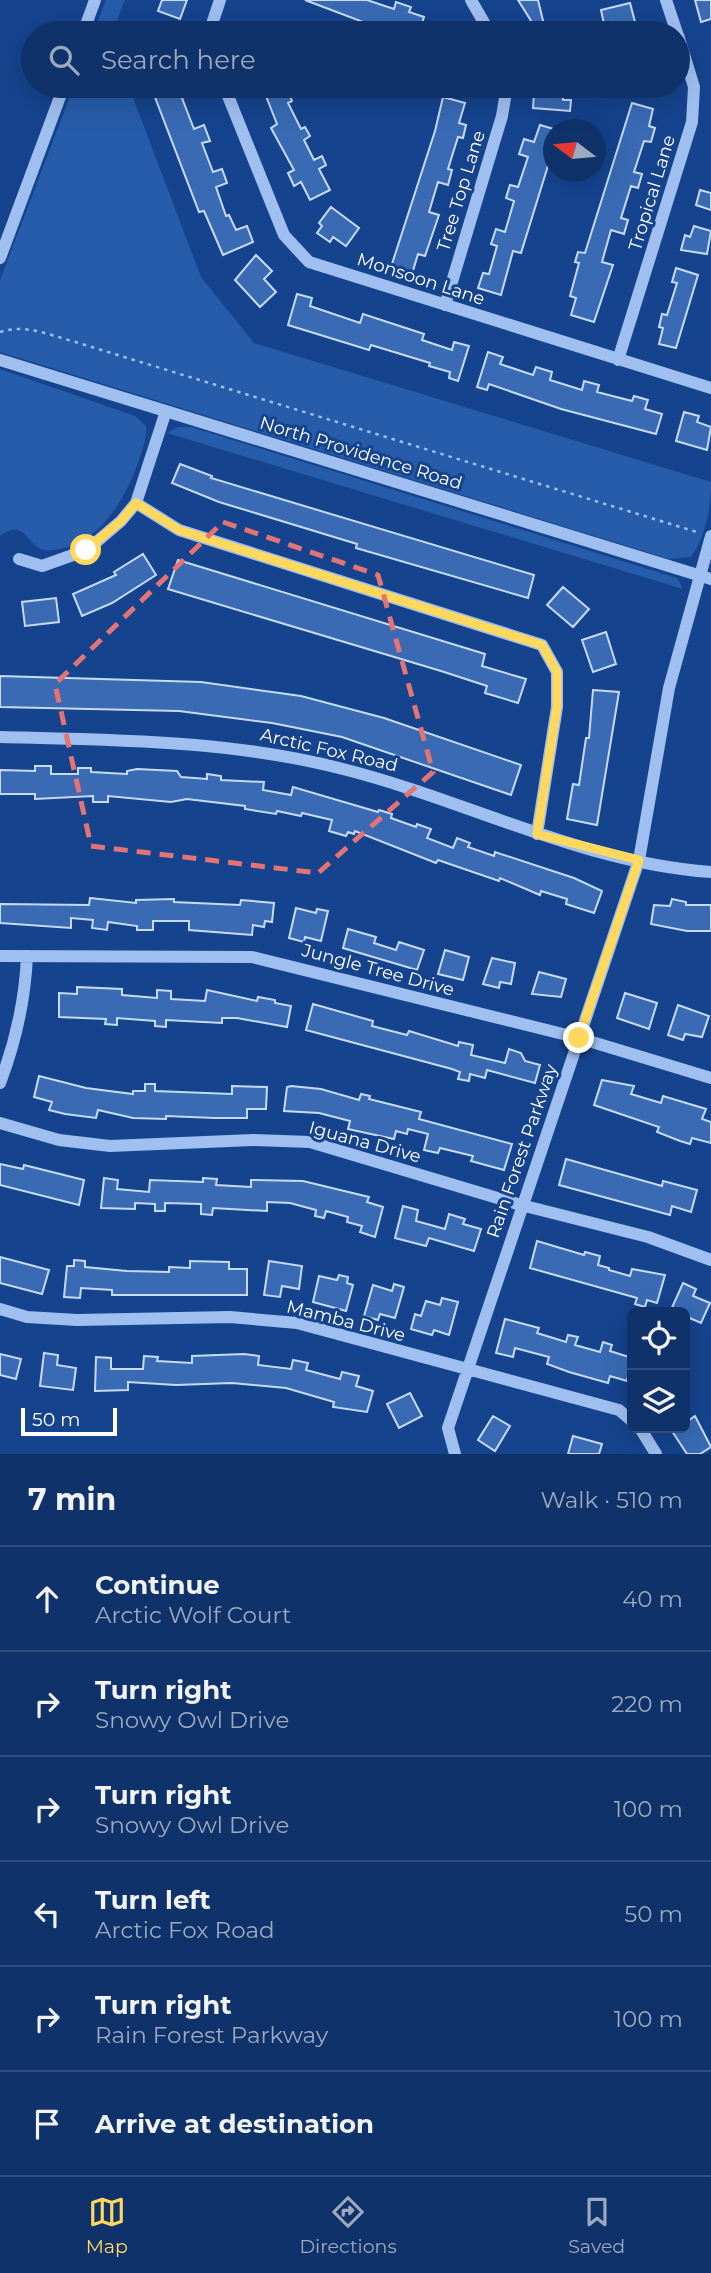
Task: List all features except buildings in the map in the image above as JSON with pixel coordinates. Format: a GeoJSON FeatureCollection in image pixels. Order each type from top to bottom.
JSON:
{"type":"FeatureCollection","features":[{"type":"Feature","properties":{"kind":"street"},"geometry":{"type":"LineString","coordinates":[[87,21],[95,0]]}},
{"type":"Feature","properties":{"kind":"street"},"geometry":{"type":"LineString","coordinates":[[213,21],[220,0]]}},
{"type":"Feature","properties":{"kind":"street"},"geometry":{"type":"LineString","coordinates":[[471,0],[483,21]]}},
{"type":"Feature","properties":{"kind":"street","name":"Tropical Lane"},"geometry":{"type":"LineString","coordinates":[[666,0],[673,21]]}},
{"type":"Feature","properties":{"kind":"street","name":"Tropical Lane"},"geometry":{"type":"LineString","coordinates":[[618,360],[692,122],[694,87],[690,75]]}},
{"type":"Feature","properties":{"kind":"street"},"geometry":{"type":"LineString","coordinates":[[0,258],[60,98]]}},
{"type":"Feature","properties":{"kind":"street","name":"Monsoon Lane"},"geometry":{"type":"LineString","coordinates":[[229,98],[284,235],[309,262],[711,388]]}},
{"type":"Feature","properties":{"kind":"street","name":"Tree Top Lane"},"geometry":{"type":"LineString","coordinates":[[445,305],[502,116],[505,98]]}},
{"type":"Feature","properties":{"kind":"street","name":"North Providence Road"},"geometry":{"type":"LineString","coordinates":[[0,360],[705,578]]}},
{"type":"Feature","properties":{"kind":"street"},"geometry":{"type":"LineString","coordinates":[[19,559],[41,566],[86,550],[121,521],[136,503],[166,411]]}},
{"type":"Feature","properties":{"kind":"street"},"geometry":{"type":"LineString","coordinates":[[136,503],[179,530],[542,645],[557,672],[557,707],[537,834]]}},
{"type":"Feature","properties":{"kind":"street","name":"Rain Forest Parkway"},"geometry":{"type":"LineString","coordinates":[[455,1454],[448,1428],[639,860],[670,688],[705,578],[705,534]]}},
{"type":"Feature","properties":{"kind":"street","name":"Arctic Fox Road"},"geometry":{"type":"LineString","coordinates":[[0,737],[212,744],[281,754],[424,791],[537,834],[639,860],[711,872]]}},
{"type":"Feature","properties":{"kind":"street","name":"Jungle Tree Drive"},"geometry":{"type":"LineString","coordinates":[[0,956],[252,957],[579,1038],[711,1077]]}},
{"type":"Feature","properties":{"kind":"street"},"geometry":{"type":"LineString","coordinates":[[0,1083],[16,1041],[26,994],[27,956]]}},
{"type":"Feature","properties":{"kind":"street","name":"Iguana Drive"},"geometry":{"type":"LineString","coordinates":[[0,1123],[59,1140],[110,1146],[253,1140],[310,1142],[521,1205],[648,1237],[711,1260]]}},
{"type":"Feature","properties":{"kind":"street","name":"Mamba Drive"},"geometry":{"type":"LineString","coordinates":[[0,1309],[27,1317],[77,1320],[230,1317],[297,1323],[619,1410],[627,1417]]}},
{"type":"Feature","properties":{"kind":"street"},"geometry":{"type":"LineString","coordinates":[[643,1433],[656,1454]]}},
{"type":"Feature","properties":{"kind":"path"},"geometry":{"type":"LineString","coordinates":[[0,332],[17,328],[31,329],[705,534]]}},
{"type":"Feature","properties":{"kind":"highlighted area"},"geometry":{"type":"Polygon","coordinates":[[[223,522],[378,575],[433,772],[318,873],[91,846],[55,684],[223,522]]]}},
{"type":"Feature","properties":{"kind":"shaded area"},"geometry":{"type":"Polygon","coordinates":[[[106,0],[125,0],[117,21],[98,21],[106,0]]]}},
{"type":"Feature","properties":{"kind":"shaded area"},"geometry":{"type":"Polygon","coordinates":[[[69,98],[133,98],[201,277],[254,343],[711,482],[707,521],[691,557],[669,559],[0,352],[0,280],[69,98]]]}},
{"type":"Feature","properties":{"kind":"shaded area"},"geometry":{"type":"Polygon","coordinates":[[[0,369],[135,416],[146,426],[143,449],[124,494],[104,523],[92,535],[77,543],[61,549],[43,550],[20,531],[8,531],[0,536],[0,369]]]}},
{"type":"Feature","properties":{"kind":"shaded area"},"geometry":{"type":"Polygon","coordinates":[[[178,427],[191,427],[677,578],[683,589],[167,433],[178,427]]]}},
{"type":"Feature","properties":{"kind":"route"},"geometry":{"type":"LineString","coordinates":[[86,550],[121,521],[136,503],[179,530],[542,645],[557,672],[557,707],[537,834],[639,860],[579,1038]]}}]}
